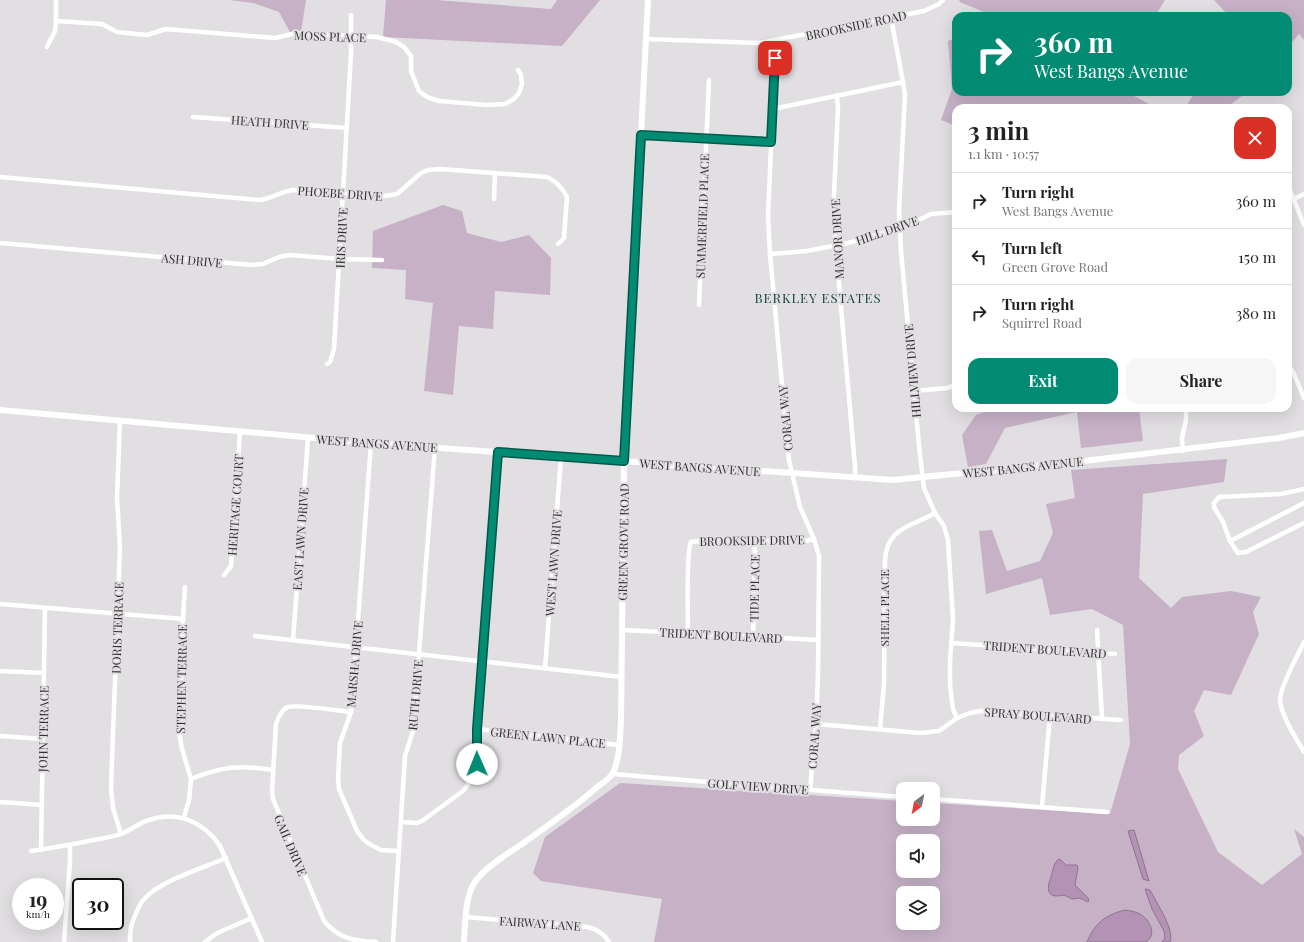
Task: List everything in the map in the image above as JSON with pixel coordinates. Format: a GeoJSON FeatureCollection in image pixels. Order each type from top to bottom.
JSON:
{"type":"FeatureCollection","features":[{"type":"Feature","properties":{"kind":"street"},"geometry":{"type":"LineString","coordinates":[[48,47],[56,21],[56,0]]}},
{"type":"Feature","properties":{"kind":"street","name":"GREEN GROVE ROAD"},"geometry":{"type":"LineString","coordinates":[[613,774],[619,745],[621,721],[624,461],[648,0]]}},
{"type":"Feature","properties":{"kind":"street","name":"BROOKSIDE ROAD"},"geometry":{"type":"LineString","coordinates":[[646,39],[749,44],[774,41],[924,11],[939,4],[943,0]]}},
{"type":"Feature","properties":{"kind":"street","name":"IRIS DRIVE"},"geometry":{"type":"LineString","coordinates":[[327,364],[330,362],[334,349],[347,128],[351,14]]}},
{"type":"Feature","properties":{"kind":"street","name":"HILLVIEW DRIVE"},"geometry":{"type":"LineString","coordinates":[[890,18],[905,95],[899,211],[922,477],[924,488],[935,513],[944,526],[948,540],[953,619],[950,686],[953,709],[957,718]]}},
{"type":"Feature","properties":{"kind":"street","name":"MOSS PLACE"},"geometry":{"type":"LineString","coordinates":[[56,21],[102,24],[117,32],[147,35],[166,29],[275,38],[296,33],[377,37],[396,42],[404,47],[410,56],[411,71],[419,91],[427,97],[439,101],[487,105],[505,104],[514,99],[519,93],[522,84],[521,75],[518,70]]}},
{"type":"Feature","properties":{"kind":"street","name":"CORAL WAY"},"geometry":{"type":"LineString","coordinates":[[774,41],[775,58],[768,216],[770,254],[789,460],[800,507],[814,539],[819,556],[819,640],[816,724],[810,790]]}},
{"type":"Feature","properties":{"kind":"street","name":"SUMMERFIELD PLACE"},"geometry":{"type":"LineString","coordinates":[[699,304],[709,80]]}},
{"type":"Feature","properties":{"kind":"street"},"geometry":{"type":"LineString","coordinates":[[773,109],[903,82]]}},
{"type":"Feature","properties":{"kind":"street","name":"MANOR DRIVE"},"geometry":{"type":"LineString","coordinates":[[837,95],[838,108],[833,216],[855,478]]}},
{"type":"Feature","properties":{"kind":"street","name":"HEATH DRIVE"},"geometry":{"type":"LineString","coordinates":[[193,117],[347,128]]}},
{"type":"Feature","properties":{"kind":"street"},"geometry":{"type":"LineString","coordinates":[[641,135],[771,142]]}},
{"type":"Feature","properties":{"kind":"street","name":"PHOEBE DRIVE"},"geometry":{"type":"LineString","coordinates":[[0,178],[259,200],[271,198],[282,192],[292,190],[384,196],[393,195],[401,191],[417,176],[428,170],[440,169],[547,177],[557,183],[567,197],[564,238],[558,244]]}},
{"type":"Feature","properties":{"kind":"street"},"geometry":{"type":"LineString","coordinates":[[494,199],[495,173]]}},
{"type":"Feature","properties":{"kind":"street"},"geometry":{"type":"LineString","coordinates":[[1292,194],[1304,225]]}},
{"type":"Feature","properties":{"kind":"street"},"geometry":{"type":"LineString","coordinates":[[1294,199],[1304,194]]}},
{"type":"Feature","properties":{"kind":"street","name":"HILL DRIVE"},"geometry":{"type":"LineString","coordinates":[[770,254],[835,245],[883,233],[931,214],[952,212]]}},
{"type":"Feature","properties":{"kind":"street","name":"ASH DRIVE"},"geometry":{"type":"LineString","coordinates":[[0,243],[252,265],[263,264],[282,256],[289,255],[340,259],[382,260]]}},
{"type":"Feature","properties":{"kind":"street"},"geometry":{"type":"LineString","coordinates":[[1292,371],[1304,398]]}},
{"type":"Feature","properties":{"kind":"street"},"geometry":{"type":"LineString","coordinates":[[914,391],[952,386]]}},
{"type":"Feature","properties":{"kind":"street","name":"WEST BANGS AVENUE"},"geometry":{"type":"LineString","coordinates":[[0,410],[371,443],[624,461],[748,472],[764,471],[893,480],[1183,450],[1279,438],[1304,433]]}},
{"type":"Feature","properties":{"kind":"street"},"geometry":{"type":"LineString","coordinates":[[1183,450],[1182,438],[1186,420],[1186,412]]}},
{"type":"Feature","properties":{"kind":"street","name":"DORIS TERRACE"},"geometry":{"type":"LineString","coordinates":[[120,421],[117,486],[120,547],[111,787],[113,808],[121,834]]}},
{"type":"Feature","properties":{"kind":"street","name":"HERITAGE COURT"},"geometry":{"type":"LineString","coordinates":[[224,575],[231,566],[240,432]]}},
{"type":"Feature","properties":{"kind":"street","name":"EAST LAWN DRIVE"},"geometry":{"type":"LineString","coordinates":[[293,640],[308,438]]}},
{"type":"Feature","properties":{"kind":"street","name":"MARSHA DRIVE"},"geometry":{"type":"LineString","coordinates":[[371,443],[351,712],[340,743],[338,778],[340,792],[357,831],[364,840],[381,850],[398,851]]}},
{"type":"Feature","properties":{"kind":"street","name":"RUTH DRIVE"},"geometry":{"type":"LineString","coordinates":[[393,942],[405,756],[413,731],[435,447]]}},
{"type":"Feature","properties":{"kind":"street"},"geometry":{"type":"LineString","coordinates":[[401,822],[422,822],[460,794],[468,786],[477,764],[477,729],[498,452]]}},
{"type":"Feature","properties":{"kind":"street","name":"WEST LAWN DRIVE"},"geometry":{"type":"LineString","coordinates":[[545,668],[561,457]]}},
{"type":"Feature","properties":{"kind":"street"},"geometry":{"type":"LineString","coordinates":[[1304,489],[1281,494],[1220,497],[1214,503],[1214,507],[1223,522],[1230,541],[1238,553],[1246,552],[1304,523]]}},
{"type":"Feature","properties":{"kind":"street"},"geometry":{"type":"LineString","coordinates":[[1230,541],[1304,504]]}},
{"type":"Feature","properties":{"kind":"street","name":"SHELL PLACE"},"geometry":{"type":"LineString","coordinates":[[880,729],[884,684],[885,560],[887,547],[893,536],[900,529],[935,513]]}},
{"type":"Feature","properties":{"kind":"street","name":"BROOKSIDE DRIVE"},"geometry":{"type":"LineString","coordinates":[[688,633],[688,563],[689,546],[691,542],[721,539],[801,542],[814,539]]}},
{"type":"Feature","properties":{"kind":"street","name":"TIDE PLACE"},"geometry":{"type":"LineString","coordinates":[[753,637],[755,540]]}},
{"type":"Feature","properties":{"kind":"street","name":"STEPHEN TERRACE"},"geometry":{"type":"LineString","coordinates":[[184,817],[189,800],[191,779],[182,749],[179,732],[185,587]]}},
{"type":"Feature","properties":{"kind":"street"},"geometry":{"type":"LineString","coordinates":[[0,604],[183,619]]}},
{"type":"Feature","properties":{"kind":"street","name":"JOHN TERRACE"},"geometry":{"type":"LineString","coordinates":[[41,850],[45,608]]}},
{"type":"Feature","properties":{"kind":"street","name":"TRIDENT BOULEVARD"},"geometry":{"type":"LineString","coordinates":[[623,630],[819,640]]}},
{"type":"Feature","properties":{"kind":"street"},"geometry":{"type":"LineString","coordinates":[[1097,630],[1102,719]]}},
{"type":"Feature","properties":{"kind":"street"},"geometry":{"type":"LineString","coordinates":[[256,636],[622,676]]}},
{"type":"Feature","properties":{"kind":"street"},"geometry":{"type":"LineString","coordinates":[[1304,642],[1283,687],[1280,699],[1284,716],[1304,752]]}},
{"type":"Feature","properties":{"kind":"street","name":"TRIDENT BOULEVARD"},"geometry":{"type":"LineString","coordinates":[[952,643],[1115,654]]}},
{"type":"Feature","properties":{"kind":"street"},"geometry":{"type":"LineString","coordinates":[[0,671],[44,673]]}},
{"type":"Feature","properties":{"kind":"street","name":"GAIL DRIVE"},"geometry":{"type":"LineString","coordinates":[[351,712],[300,707],[288,707],[285,709],[276,724],[272,792],[274,805],[324,921],[334,931],[344,937],[354,940],[376,942]]}},
{"type":"Feature","properties":{"kind":"street","name":"SPRAY BOULEVARD"},"geometry":{"type":"LineString","coordinates":[[816,724],[921,733],[939,731],[957,718],[981,711],[1120,720]]}},
{"type":"Feature","properties":{"kind":"street"},"geometry":{"type":"LineString","coordinates":[[1042,806],[1050,716]]}},
{"type":"Feature","properties":{"kind":"street","name":"GREEN LAWN PLACE"},"geometry":{"type":"LineString","coordinates":[[477,729],[619,745]]}},
{"type":"Feature","properties":{"kind":"street"},"geometry":{"type":"LineString","coordinates":[[0,736],[43,739]]}},
{"type":"Feature","properties":{"kind":"street"},"geometry":{"type":"LineString","coordinates":[[191,779],[226,768],[250,767],[273,770]]}},
{"type":"Feature","properties":{"kind":"street"},"geometry":{"type":"LineString","coordinates":[[464,942],[466,917],[471,889],[475,882],[505,856],[580,802],[613,774]]}},
{"type":"Feature","properties":{"kind":"street","name":"GOLF VIEW DRIVE"},"geometry":{"type":"LineString","coordinates":[[613,774],[896,796]]}},
{"type":"Feature","properties":{"kind":"street"},"geometry":{"type":"LineString","coordinates":[[940,799],[1107,812]]}},
{"type":"Feature","properties":{"kind":"street"},"geometry":{"type":"LineString","coordinates":[[0,802],[42,805]]}},
{"type":"Feature","properties":{"kind":"street"},"geometry":{"type":"LineString","coordinates":[[31,851],[70,846],[121,834],[154,818],[172,816],[184,817],[195,822],[209,832],[220,846],[262,942]]}},
{"type":"Feature","properties":{"kind":"street"},"geometry":{"type":"LineString","coordinates":[[64,942],[70,846]]}},
{"type":"Feature","properties":{"kind":"street"},"geometry":{"type":"LineString","coordinates":[[130,942],[132,922],[135,914],[142,902],[150,894],[164,884],[226,858]]}},
{"type":"Feature","properties":{"kind":"street","name":"FAIRWAY LANE"},"geometry":{"type":"LineString","coordinates":[[466,917],[587,926],[603,933],[609,942]]}},
{"type":"Feature","properties":{"kind":"street"},"geometry":{"type":"LineString","coordinates":[[205,942],[217,933],[252,918]]}},
{"type":"Feature","properties":{"kind":"shaded area"},"geometry":{"type":"Polygon","coordinates":[[[229,0],[306,0],[301,32],[291,34],[279,12],[253,3],[229,0]]]}},
{"type":"Feature","properties":{"kind":"shaded area"},"geometry":{"type":"Polygon","coordinates":[[[386,0],[436,0],[551,9],[557,0],[600,0],[562,46],[383,37],[386,0]]]}},
{"type":"Feature","properties":{"kind":"shaded area"},"geometry":{"type":"Polygon","coordinates":[[[959,0],[1165,0],[1158,12],[984,12],[960,2],[959,0]]]}},
{"type":"Feature","properties":{"kind":"shaded area"},"geometry":{"type":"Polygon","coordinates":[[[1214,0],[1304,0],[1304,40],[1299,34],[1292,42],[1292,12],[1225,12],[1214,0]]]}},
{"type":"Feature","properties":{"kind":"shaded area"},"geometry":{"type":"Polygon","coordinates":[[[952,40],[952,89],[948,41],[952,40]]]}},
{"type":"Feature","properties":{"kind":"shaded area"},"geometry":{"type":"Polygon","coordinates":[[[952,89],[952,96],[1134,96],[1149,104],[952,104],[952,124],[941,120],[952,89]]]}},
{"type":"Feature","properties":{"kind":"shaded area"},"geometry":{"type":"Polygon","coordinates":[[[1192,96],[1242,96],[1231,104],[1188,104],[1192,96]]]}},
{"type":"Feature","properties":{"kind":"shaded area"},"geometry":{"type":"Polygon","coordinates":[[[443,205],[462,211],[467,233],[501,242],[529,235],[551,258],[550,295],[495,291],[493,329],[459,326],[453,395],[424,391],[433,303],[405,299],[406,270],[372,268],[373,231],[443,205]]]}},
{"type":"Feature","properties":{"kind":"shaded area"},"geometry":{"type":"Polygon","coordinates":[[[984,412],[1077,412],[1005,428],[986,464],[968,467],[962,435],[976,415],[984,412]]]}},
{"type":"Feature","properties":{"kind":"shaded area"},"geometry":{"type":"Polygon","coordinates":[[[1077,412],[1139,412],[1143,441],[1081,448],[1077,412]]]}},
{"type":"Feature","properties":{"kind":"shaded area"},"geometry":{"type":"Polygon","coordinates":[[[1227,459],[1224,482],[1143,494],[1139,578],[1171,608],[1182,597],[1231,591],[1261,597],[1253,612],[1259,634],[1231,695],[1204,690],[1194,711],[1204,736],[1179,755],[1178,769],[1218,852],[1262,885],[1302,854],[1294,829],[1304,837],[1304,942],[654,942],[662,899],[541,881],[533,873],[545,837],[620,783],[896,801],[896,826],[940,826],[940,803],[1110,814],[1130,744],[1123,625],[1092,609],[1050,615],[1042,578],[986,594],[979,531],[992,530],[1007,571],[1040,561],[1053,533],[1046,504],[1075,498],[1071,470],[1227,459]]]}},
{"type":"Feature","properties":{"kind":"shaded area"},"geometry":{"type":"Polygon","coordinates":[[[1134,830],[1149,881],[1143,879],[1128,831],[1134,830]]]}},
{"type":"Feature","properties":{"kind":"shaded area"},"geometry":{"type":"Polygon","coordinates":[[[1059,859],[1066,865],[1077,865],[1078,868],[1075,885],[1089,899],[1088,902],[1080,898],[1072,899],[1064,895],[1054,896],[1049,892],[1048,889],[1054,867],[1059,859]]]}},
{"type":"Feature","properties":{"kind":"shaded area"},"geometry":{"type":"Polygon","coordinates":[[[1145,889],[1150,890],[1164,916],[1170,930],[1170,942],[1162,942],[1165,938],[1164,931],[1152,909],[1145,889]]]}},
{"type":"Feature","properties":{"kind":"shaded area"},"geometry":{"type":"Polygon","coordinates":[[[1125,910],[1133,911],[1142,915],[1149,922],[1152,931],[1150,939],[1146,942],[1087,942],[1097,925],[1106,917],[1125,910]]]}},
{"type":"Feature","properties":{"kind":"district","name":"BERKLEY ESTATES"},"geometry":{"type":"Point","coordinates":[818,297]}},
{"type":"Feature","properties":{"kind":"route"},"geometry":{"type":"LineString","coordinates":[[477,764],[478,753],[476,739],[498,452],[624,461],[641,135],[771,142],[775,58]]}}]}
